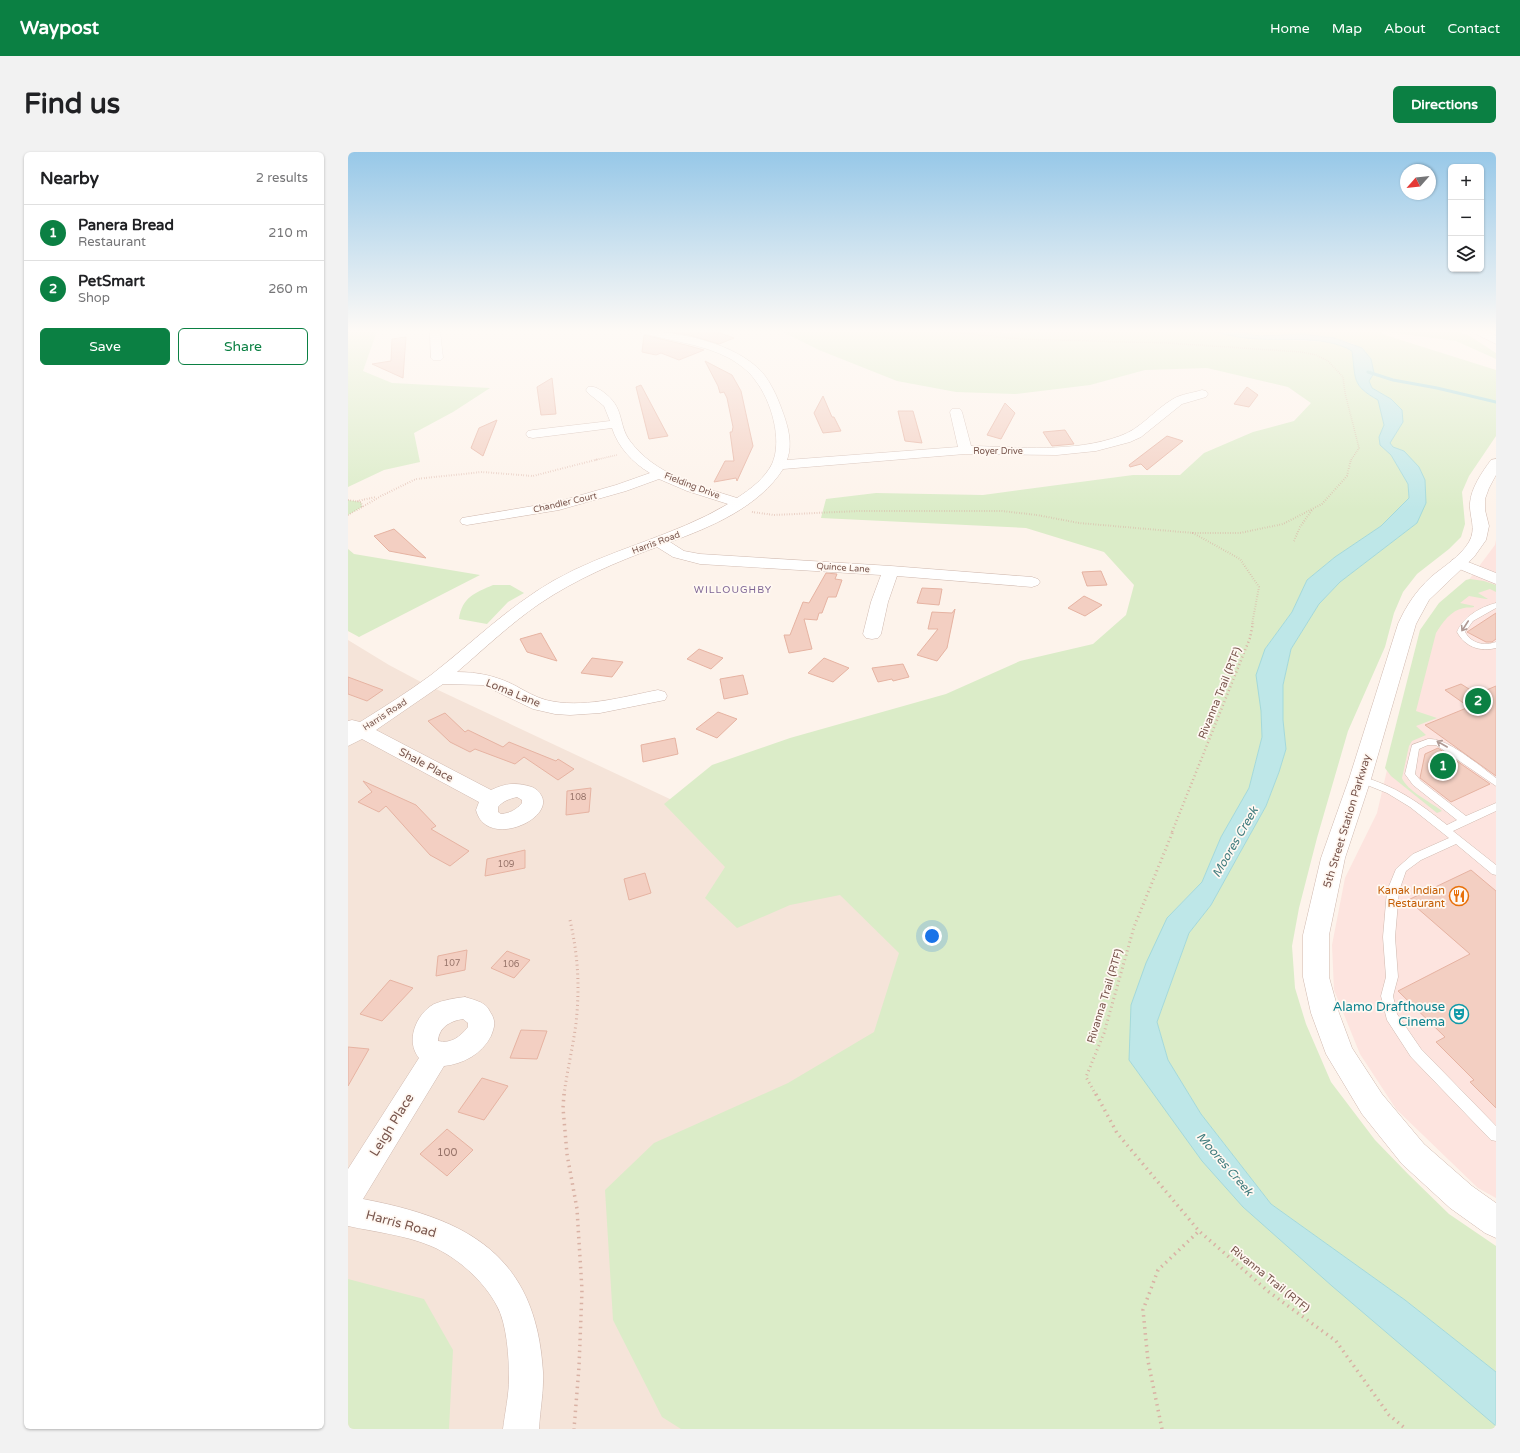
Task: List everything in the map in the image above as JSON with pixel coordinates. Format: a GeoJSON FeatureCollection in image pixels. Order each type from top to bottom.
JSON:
{"type":"FeatureCollection","features":[{"type":"Feature","properties":{"kind":"street","name":"Fielding Drive"},"geometry":{"type":"LineString","coordinates":[[593,391],[609,404],[624,442],[632,451],[660,474],[736,505]]}},
{"type":"Feature","properties":{"kind":"street","name":"Harris Road"},"geometry":{"type":"LineString","coordinates":[[352,731],[403,704],[438,678],[517,610],[549,590],[594,567],[708,522],[736,505],[766,482],[779,465],[783,453],[783,433],[768,391]]}},
{"type":"Feature","properties":{"kind":"street","name":"Royer Drive"},"geometry":{"type":"LineString","coordinates":[[779,465],[965,450],[1057,451],[1089,448],[1111,444],[1125,439],[1140,431],[1178,401],[1202,394]]}},
{"type":"Feature","properties":{"kind":"street"},"geometry":{"type":"LineString","coordinates":[[956,412],[965,450]]}},
{"type":"Feature","properties":{"kind":"street"},"geometry":{"type":"LineString","coordinates":[[533,434],[616,424]]}},
{"type":"Feature","properties":{"kind":"street","name":"5th Street Station Parkway"},"geometry":{"type":"LineString","coordinates":[[1494,470],[1481,488],[1478,497],[1477,506],[1482,524],[1481,533],[1471,551],[1429,588],[1416,603],[1410,617],[1360,779],[1333,858],[1316,935],[1316,977],[1325,1013],[1340,1054],[1372,1104],[1413,1154],[1461,1197],[1496,1222]]}},
{"type":"Feature","properties":{"kind":"street","name":"Chandler Court"},"geometry":{"type":"LineString","coordinates":[[467,521],[559,506],[621,488],[660,474]]}},
{"type":"Feature","properties":{"kind":"street","name":"Quince Lane"},"geometry":{"type":"LineString","coordinates":[[658,541],[679,554],[700,559],[891,571],[1032,582]]}},
{"type":"Feature","properties":{"kind":"street"},"geometry":{"type":"LineString","coordinates":[[1458,563],[1496,579]]}},
{"type":"Feature","properties":{"kind":"street"},"geometry":{"type":"LineString","coordinates":[[872,634],[882,591],[891,571]]}},
{"type":"Feature","properties":{"kind":"street","name":"Loma Lane"},"geometry":{"type":"LineString","coordinates":[[438,678],[468,678],[490,681],[540,705],[564,708],[590,709],[658,696]]}},
{"type":"Feature","properties":{"kind":"street","name":"Shale Place"},"geometry":{"type":"LineString","coordinates":[[352,731],[492,800]]}},
{"type":"Feature","properties":{"kind":"street","name":"Leigh Place"},"geometry":{"type":"LineString","coordinates":[[348,1196],[436,1054]]}},
{"type":"Feature","properties":{"kind":"street","name":"Harris Road"},"geometry":{"type":"LineString","coordinates":[[348,1211],[415,1226],[441,1234],[469,1250],[497,1277],[514,1304],[522,1333],[526,1373],[521,1429]]}},
{"type":"Feature","properties":{"kind":"lane"},"geometry":{"type":"LineString","coordinates":[[1496,605],[1468,620],[1462,626],[1461,632],[1466,640],[1473,644],[1489,647],[1496,645]]}},
{"type":"Feature","properties":{"kind":"lane"},"geometry":{"type":"LineString","coordinates":[[1465,821],[1417,783],[1410,774],[1415,747],[1425,742],[1435,740],[1496,784]]}},
{"type":"Feature","properties":{"kind":"lane"},"geometry":{"type":"LineString","coordinates":[[1360,779],[1400,795],[1414,804],[1496,871]]}},
{"type":"Feature","properties":{"kind":"lane"},"geometry":{"type":"LineString","coordinates":[[1445,830],[1496,807]]}},
{"type":"Feature","properties":{"kind":"lane"},"geometry":{"type":"LineString","coordinates":[[1457,839],[1411,861],[1401,869],[1393,891],[1389,937],[1392,977],[1387,996],[1391,1016],[1416,1053],[1496,1135]]}},
{"type":"Feature","properties":{"kind":"path"},"geometry":{"type":"LineString","coordinates":[[736,505],[749,512],[774,515],[858,511],[1002,511],[1037,515],[1079,523],[1186,534],[1240,533],[1283,524],[1322,504],[1347,476],[1351,460],[1359,448],[1345,391]]}},
{"type":"Feature","properties":{"kind":"path"},"geometry":{"type":"LineString","coordinates":[[348,515],[407,482],[427,477],[487,472],[533,476],[598,458],[619,454]]}},
{"type":"Feature","properties":{"kind":"path"},"geometry":{"type":"LineString","coordinates":[[348,500],[357,501],[379,497]]}},
{"type":"Feature","properties":{"kind":"path"},"geometry":{"type":"LineString","coordinates":[[357,501],[361,502],[362,507]]}},
{"type":"Feature","properties":{"kind":"path"},"geometry":{"type":"LineString","coordinates":[[1294,541],[1300,527],[1312,509]]}},
{"type":"Feature","properties":{"kind":"path","name":"Rivanna Trail (RTF)"},"geometry":{"type":"LineString","coordinates":[[1193,533],[1240,559],[1259,587],[1250,638],[1134,927],[1104,1033],[1086,1077],[1117,1133],[1200,1231],[1269,1292],[1336,1341],[1389,1415],[1406,1429]]}},
{"type":"Feature","properties":{"kind":"path"},"geometry":{"type":"LineString","coordinates":[[570,920],[577,952],[579,986],[576,1024],[566,1077],[563,1108],[567,1154],[577,1209],[582,1290],[579,1367],[574,1429]]}},
{"type":"Feature","properties":{"kind":"path"},"geometry":{"type":"LineString","coordinates":[[1162,1429],[1148,1361],[1143,1310],[1158,1270],[1200,1231]]}},
{"type":"Feature","properties":{"kind":"shaded area"},"geometry":{"type":"Polygon","coordinates":[[[1496,540],[1496,1198],[1478,1188],[1396,1109],[1360,1054],[1334,990],[1332,945],[1345,878],[1377,813],[1411,667],[1468,581],[1495,545],[1496,540]]]}},
{"type":"Feature","properties":{"kind":"shaded area"},"geometry":{"type":"Polygon","coordinates":[[[348,640],[389,665],[421,682],[1142,1021],[1198,1142],[1373,1299],[1496,1374],[1496,1429],[348,1429],[348,640]]]}},
{"type":"Feature","properties":{"kind":"green space"},"geometry":{"type":"Polygon","coordinates":[[[348,391],[486,391],[453,412],[414,433],[420,462],[384,470],[348,487],[348,391]]]}},
{"type":"Feature","properties":{"kind":"green space"},"geometry":{"type":"Polygon","coordinates":[[[948,391],[1043,391],[1015,394],[948,391]]]}},
{"type":"Feature","properties":{"kind":"green space"},"geometry":{"type":"Polygon","coordinates":[[[1293,391],[1364,391],[1378,400],[1384,425],[1379,437],[1380,445],[1391,455],[1408,484],[1409,499],[1381,526],[1335,557],[1307,580],[1292,612],[1265,649],[1261,711],[1262,737],[1249,788],[1221,837],[1202,882],[1167,918],[1129,1060],[1202,1161],[1243,1207],[1332,1286],[1496,1426],[1496,1429],[681,1429],[662,1417],[613,1320],[605,1190],[654,1143],[788,1083],[874,1032],[899,953],[840,895],[790,905],[737,928],[705,898],[725,867],[664,804],[712,765],[790,738],[946,694],[1020,661],[1093,644],[1126,615],[1134,585],[1104,552],[1026,528],[821,518],[826,499],[876,493],[983,495],[1133,475],[1180,475],[1204,453],[1253,432],[1294,421],[1311,403],[1293,391]]]}},
{"type":"Feature","properties":{"kind":"green space"},"geometry":{"type":"Polygon","coordinates":[[[1376,391],[1496,391],[1496,436],[1469,476],[1462,492],[1465,524],[1461,537],[1449,549],[1417,574],[1403,592],[1394,613],[1385,647],[1348,731],[1317,838],[1299,908],[1292,946],[1295,988],[1306,1024],[1331,1082],[1375,1140],[1449,1214],[1496,1246],[1496,1372],[1405,1300],[1271,1204],[1201,1114],[1168,1060],[1157,1022],[1189,933],[1211,905],[1266,806],[1279,772],[1286,748],[1283,720],[1283,685],[1291,649],[1319,604],[1340,582],[1417,523],[1404,451],[1393,447],[1390,443],[1403,422],[1391,399],[1376,391]]]}},
{"type":"Feature","properties":{"kind":"green space"},"geometry":{"type":"Polygon","coordinates":[[[348,500],[361,502],[362,507],[348,515],[348,500]]]}},
{"type":"Feature","properties":{"kind":"green space"},"geometry":{"type":"Polygon","coordinates":[[[348,549],[354,554],[480,575],[359,637],[348,631],[348,549]]]}},
{"type":"Feature","properties":{"kind":"green space"},"geometry":{"type":"Polygon","coordinates":[[[1470,579],[1496,585],[1496,592],[1490,589],[1478,593],[1488,599],[1469,596],[1460,603],[1474,607],[1455,611],[1444,621],[1436,633],[1416,711],[1437,718],[1416,726],[1426,735],[1412,741],[1409,746],[1402,778],[1414,792],[1442,811],[1437,813],[1391,776],[1385,768],[1420,630],[1439,603],[1466,580],[1470,579]]]}},
{"type":"Feature","properties":{"kind":"green space"},"geometry":{"type":"Polygon","coordinates":[[[493,585],[510,585],[524,593],[508,602],[487,624],[459,619],[463,606],[470,597],[475,593],[493,585]]]}},
{"type":"Feature","properties":{"kind":"green space"},"geometry":{"type":"Polygon","coordinates":[[[348,1279],[424,1299],[453,1350],[449,1429],[348,1429],[348,1279]]]}},
{"type":"Feature","properties":{"kind":"water","name":"Moores Creek"},"geometry":{"type":"Polygon","coordinates":[[[1364,391],[1376,391],[1391,399],[1402,410],[1403,422],[1390,443],[1393,447],[1404,451],[1419,467],[1425,480],[1426,503],[1417,523],[1340,582],[1319,604],[1291,649],[1283,685],[1283,720],[1286,749],[1279,772],[1266,806],[1211,905],[1189,933],[1157,1022],[1168,1060],[1201,1114],[1271,1204],[1405,1300],[1496,1372],[1496,1426],[1332,1286],[1243,1207],[1202,1161],[1129,1060],[1131,1005],[1146,963],[1167,918],[1202,882],[1221,837],[1249,788],[1262,737],[1261,711],[1256,675],[1265,649],[1292,612],[1307,580],[1335,557],[1381,526],[1409,498],[1408,484],[1391,455],[1380,445],[1379,437],[1384,425],[1378,400],[1364,391]]]}},
{"type":"Feature","properties":{"kind":"building"},"geometry":{"type":"Polygon","coordinates":[[[538,391],[553,391],[556,414],[541,415],[538,391]]]}},
{"type":"Feature","properties":{"kind":"building"},"geometry":{"type":"Polygon","coordinates":[[[637,391],[644,391],[668,436],[649,439],[637,391]]]}},
{"type":"Feature","properties":{"kind":"building"},"geometry":{"type":"Polygon","coordinates":[[[719,391],[741,391],[753,446],[737,481],[736,478],[714,482],[725,461],[734,461],[730,432],[732,432],[733,427],[727,398],[724,392],[720,393],[719,391]]]}},
{"type":"Feature","properties":{"kind":"building"},"geometry":{"type":"Polygon","coordinates":[[[1244,391],[1252,391],[1258,395],[1249,407],[1234,404],[1244,391]]]}},
{"type":"Feature","properties":{"kind":"building"},"geometry":{"type":"Polygon","coordinates":[[[823,396],[832,417],[834,417],[841,431],[823,433],[814,413],[823,396]]]}},
{"type":"Feature","properties":{"kind":"building"},"geometry":{"type":"Polygon","coordinates":[[[1005,403],[1015,413],[1001,439],[987,435],[1005,403]]]}},
{"type":"Feature","properties":{"kind":"building"},"geometry":{"type":"Polygon","coordinates":[[[898,411],[913,411],[922,443],[905,441],[898,411]]]}},
{"type":"Feature","properties":{"kind":"building"},"geometry":{"type":"Polygon","coordinates":[[[497,420],[483,456],[471,448],[479,428],[497,420]]]}},
{"type":"Feature","properties":{"kind":"building"},"geometry":{"type":"Polygon","coordinates":[[[1065,430],[1074,444],[1052,446],[1043,432],[1065,430]]]}},
{"type":"Feature","properties":{"kind":"building"},"geometry":{"type":"Polygon","coordinates":[[[1167,436],[1183,441],[1147,470],[1141,464],[1130,467],[1129,465],[1167,436]]]}},
{"type":"Feature","properties":{"kind":"building"},"geometry":{"type":"Polygon","coordinates":[[[394,529],[426,558],[389,551],[374,536],[394,529]]]}},
{"type":"Feature","properties":{"kind":"building"},"geometry":{"type":"Polygon","coordinates":[[[1101,571],[1107,585],[1087,586],[1082,572],[1101,571]]]}},
{"type":"Feature","properties":{"kind":"building"},"geometry":{"type":"Polygon","coordinates":[[[826,573],[837,574],[835,579],[842,580],[836,597],[828,597],[822,613],[819,613],[817,620],[804,619],[812,649],[789,653],[784,635],[790,635],[803,602],[809,603],[826,573]]]}},
{"type":"Feature","properties":{"kind":"building"},"geometry":{"type":"Polygon","coordinates":[[[922,588],[942,589],[939,605],[917,603],[922,588]]]}},
{"type":"Feature","properties":{"kind":"building"},"geometry":{"type":"Polygon","coordinates":[[[1084,596],[1102,605],[1085,616],[1068,608],[1084,596]]]}},
{"type":"Feature","properties":{"kind":"building"},"geometry":{"type":"Polygon","coordinates":[[[955,609],[947,648],[937,661],[917,655],[938,629],[928,629],[932,612],[952,613],[955,609]]]}},
{"type":"Feature","properties":{"kind":"building"},"geometry":{"type":"Polygon","coordinates":[[[1496,613],[1496,639],[1492,642],[1486,642],[1467,632],[1496,613]]]}},
{"type":"Feature","properties":{"kind":"building"},"geometry":{"type":"Polygon","coordinates":[[[541,633],[557,661],[527,652],[520,639],[541,633]]]}},
{"type":"Feature","properties":{"kind":"building"},"geometry":{"type":"Polygon","coordinates":[[[699,649],[723,658],[711,669],[687,659],[699,649]]]}},
{"type":"Feature","properties":{"kind":"building"},"geometry":{"type":"Polygon","coordinates":[[[592,658],[623,662],[612,677],[581,673],[592,658]]]}},
{"type":"Feature","properties":{"kind":"building"},"geometry":{"type":"Polygon","coordinates":[[[824,658],[849,668],[833,682],[808,673],[824,658]]]}},
{"type":"Feature","properties":{"kind":"building"},"geometry":{"type":"Polygon","coordinates":[[[903,664],[909,677],[893,681],[892,679],[878,682],[872,668],[903,664]]]}},
{"type":"Feature","properties":{"kind":"building"},"geometry":{"type":"Polygon","coordinates":[[[743,675],[748,694],[724,699],[720,679],[743,675]]]}},
{"type":"Feature","properties":{"kind":"building"},"geometry":{"type":"Polygon","coordinates":[[[348,677],[383,690],[367,701],[348,694],[348,677]]]}},
{"type":"Feature","properties":{"kind":"building"},"geometry":{"type":"Polygon","coordinates":[[[1461,684],[1477,694],[1496,686],[1496,776],[1425,725],[1469,707],[1445,690],[1461,684]]]}},
{"type":"Feature","properties":{"kind":"building"},"geometry":{"type":"Polygon","coordinates":[[[718,712],[737,719],[717,738],[696,729],[718,712]]]}},
{"type":"Feature","properties":{"kind":"building"},"geometry":{"type":"Polygon","coordinates":[[[445,713],[465,732],[468,730],[503,747],[509,742],[556,761],[558,759],[574,769],[558,780],[524,757],[515,764],[475,749],[470,752],[450,742],[428,721],[445,713]]]}},
{"type":"Feature","properties":{"kind":"building"},"geometry":{"type":"Polygon","coordinates":[[[675,738],[678,754],[643,762],[641,745],[675,738]]]}},
{"type":"Feature","properties":{"kind":"building"},"geometry":{"type":"Polygon","coordinates":[[[1438,748],[1490,784],[1451,802],[1420,778],[1425,754],[1438,748]]]}},
{"type":"Feature","properties":{"kind":"building"},"geometry":{"type":"Polygon","coordinates":[[[363,781],[416,805],[436,826],[431,829],[469,851],[450,866],[430,855],[386,806],[379,812],[358,802],[372,792],[363,781]]]}},
{"type":"Feature","properties":{"kind":"building"},"geometry":{"type":"Polygon","coordinates":[[[591,788],[589,812],[566,815],[567,791],[591,788]]]}},
{"type":"Feature","properties":{"kind":"building"},"geometry":{"type":"Polygon","coordinates":[[[525,850],[525,868],[485,876],[487,859],[525,850]]]}},
{"type":"Feature","properties":{"kind":"building","name":"Alamo Drafthouse Cinema"},"geometry":{"type":"Polygon","coordinates":[[[1471,870],[1496,891],[1496,1108],[1470,1082],[1474,1080],[1436,1042],[1445,1037],[1398,991],[1470,954],[1408,900],[1471,870]]]}},
{"type":"Feature","properties":{"kind":"building"},"geometry":{"type":"Polygon","coordinates":[[[645,873],[651,893],[629,900],[624,879],[645,873]]]}},
{"type":"Feature","properties":{"kind":"building"},"geometry":{"type":"Polygon","coordinates":[[[467,950],[465,970],[436,976],[438,956],[467,950]]]}},
{"type":"Feature","properties":{"kind":"building"},"geometry":{"type":"Polygon","coordinates":[[[507,951],[530,960],[514,978],[491,968],[507,951]]]}},
{"type":"Feature","properties":{"kind":"building"},"geometry":{"type":"Polygon","coordinates":[[[390,980],[413,988],[382,1021],[360,1014],[390,980]]]}},
{"type":"Feature","properties":{"kind":"building"},"geometry":{"type":"Polygon","coordinates":[[[521,1030],[547,1031],[537,1059],[510,1058],[521,1030]]]}},
{"type":"Feature","properties":{"kind":"building"},"geometry":{"type":"Polygon","coordinates":[[[348,1047],[369,1049],[348,1086],[348,1047]]]}},
{"type":"Feature","properties":{"kind":"building"},"geometry":{"type":"Polygon","coordinates":[[[482,1078],[508,1086],[484,1120],[458,1112],[482,1078]]]}},
{"type":"Feature","properties":{"kind":"building"},"geometry":{"type":"Polygon","coordinates":[[[447,1129],[473,1150],[447,1176],[420,1154],[447,1129]]]}},
{"type":"Feature","properties":{"kind":"waterway"},"geometry":{"type":"LineString","coordinates":[[1448,391],[1496,402]]}},
{"type":"Feature","properties":{"kind":"place","name":"PetSmart"},"geometry":{"type":"Point","coordinates":[1478,701]}},
{"type":"Feature","properties":{"kind":"place","name":"Panera Bread"},"geometry":{"type":"Point","coordinates":[1443,766]}},
{"type":"Feature","properties":{"kind":"place","name":"Kanak Indian Restaurant"},"geometry":{"type":"Point","coordinates":[1459,896]}},
{"type":"Feature","properties":{"kind":"place","name":"Alamo Drafthouse Cinema"},"geometry":{"type":"Point","coordinates":[1459,1014]}},
{"type":"Feature","properties":{"kind":"district","name":"WILLOUGHBY"},"geometry":{"type":"Point","coordinates":[733,590]}}]}
